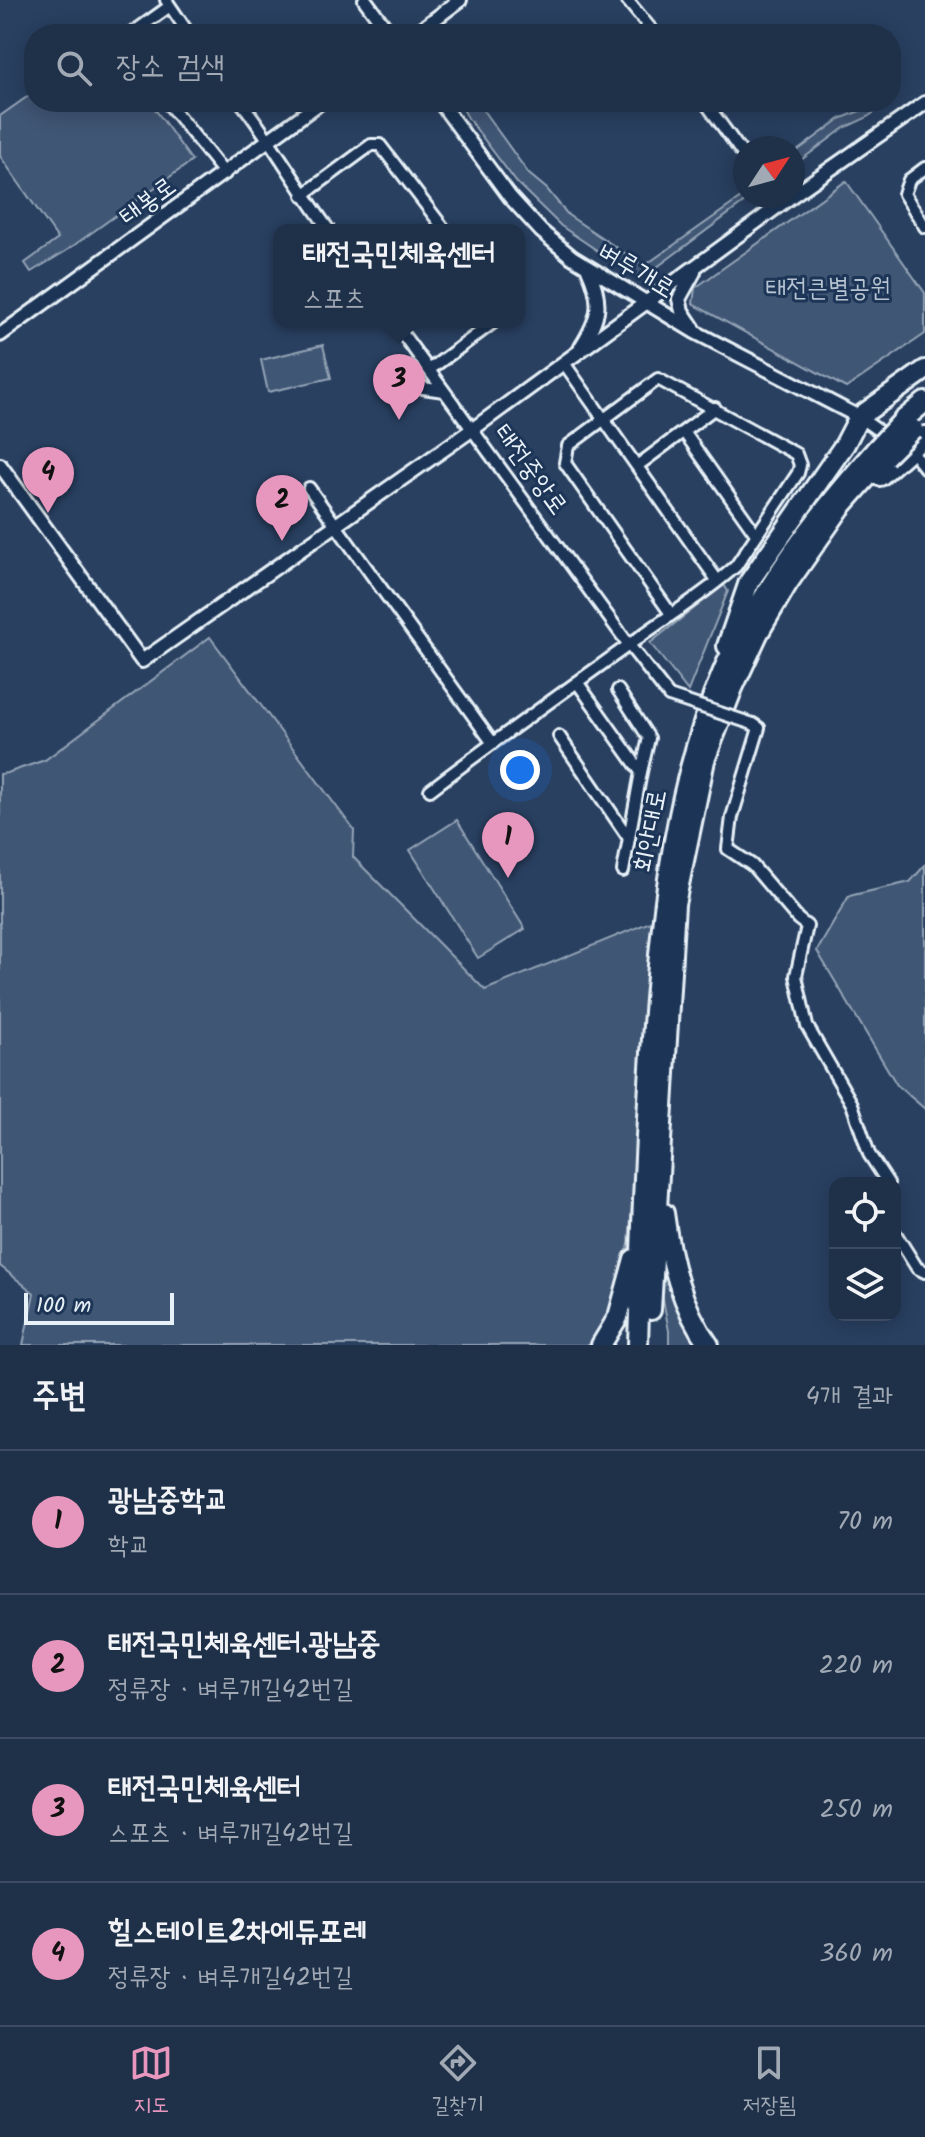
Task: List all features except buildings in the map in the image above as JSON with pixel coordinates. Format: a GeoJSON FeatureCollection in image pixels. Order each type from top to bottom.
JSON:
{"type":"FeatureCollection","features":[{"type":"Feature","properties":{"kind":"highway"},"geometry":{"type":"LineString","coordinates":[[723,669],[728,639],[749,582],[845,444],[859,417],[925,370]]}},
{"type":"Feature","properties":{"kind":"highway"},"geometry":{"type":"LineString","coordinates":[[733,688],[763,644],[810,563],[883,472],[896,447],[916,426],[925,402]]}},
{"type":"Feature","properties":{"kind":"highway"},"geometry":{"type":"LineString","coordinates":[[896,447],[916,426]]}},
{"type":"Feature","properties":{"kind":"highway","name":"회안대로"},"geometry":{"type":"LineString","coordinates":[[638,1345],[651,1053],[665,895],[676,826],[691,764],[723,669],[773,579],[827,505],[896,447]]}},
{"type":"Feature","properties":{"kind":"highway","name":"회안대로"},"geometry":{"type":"LineString","coordinates":[[650,1345],[675,904],[705,760],[758,634],[841,507],[896,447]]}},
{"type":"Feature","properties":{"kind":"highway"},"geometry":{"type":"LineString","coordinates":[[660,1177],[667,1233],[684,1301],[709,1345]]}},
{"type":"Feature","properties":{"kind":"highway"},"geometry":{"type":"LineString","coordinates":[[601,1345],[618,1317],[641,1229]]}},
{"type":"Feature","properties":{"kind":"street"},"geometry":{"type":"LineString","coordinates":[[365,0],[383,24]]}},
{"type":"Feature","properties":{"kind":"street"},"geometry":{"type":"LineString","coordinates":[[428,24],[460,0]]}},
{"type":"Feature","properties":{"kind":"street"},"geometry":{"type":"LineString","coordinates":[[627,0],[647,24]]}},
{"type":"Feature","properties":{"kind":"street"},"geometry":{"type":"LineString","coordinates":[[143,24],[168,3],[182,24]]}},
{"type":"Feature","properties":{"kind":"street"},"geometry":{"type":"LineString","coordinates":[[805,187],[925,103]]}},
{"type":"Feature","properties":{"kind":"street"},"geometry":{"type":"LineString","coordinates":[[175,112],[225,174]]}},
{"type":"Feature","properties":{"kind":"street"},"geometry":{"type":"LineString","coordinates":[[249,112],[270,139],[303,195],[325,224]]}},
{"type":"Feature","properties":{"kind":"street","name":"태봉로"},"geometry":{"type":"LineString","coordinates":[[0,335],[307,112]]}},
{"type":"Feature","properties":{"kind":"street","name":"벼루개로"},"geometry":{"type":"LineString","coordinates":[[447,112],[493,176],[526,215],[588,269],[695,332],[859,417]]}},
{"type":"Feature","properties":{"kind":"street"},"geometry":{"type":"LineString","coordinates":[[712,112],[733,140]]}},
{"type":"Feature","properties":{"kind":"street"},"geometry":{"type":"LineString","coordinates":[[303,195],[371,145],[380,145],[440,224]]}},
{"type":"Feature","properties":{"kind":"street"},"geometry":{"type":"LineString","coordinates":[[925,168],[909,180],[904,194],[925,227]]}},
{"type":"Feature","properties":{"kind":"street"},"geometry":{"type":"LineString","coordinates":[[0,465],[142,661],[577,354],[701,262],[766,208]]}},
{"type":"Feature","properties":{"kind":"street"},"geometry":{"type":"LineString","coordinates":[[695,332],[682,311],[679,299],[684,285],[701,262]]}},
{"type":"Feature","properties":{"kind":"street"},"geometry":{"type":"LineString","coordinates":[[577,354],[598,318],[598,297],[588,269]]}},
{"type":"Feature","properties":{"kind":"street","name":"태전중앙로"},"geometry":{"type":"LineString","coordinates":[[398,328],[669,696],[759,728],[732,817],[728,849],[752,865],[807,926],[796,976],[807,1026],[852,1104],[869,1154],[884,1177]]}},
{"type":"Feature","properties":{"kind":"street"},"geometry":{"type":"LineString","coordinates":[[429,370],[486,328]]}},
{"type":"Feature","properties":{"kind":"street"},"geometry":{"type":"LineString","coordinates":[[564,363],[717,580]]}},
{"type":"Feature","properties":{"kind":"street"},"geometry":{"type":"LineString","coordinates":[[393,368],[423,388],[444,391]]}},
{"type":"Feature","properties":{"kind":"street"},"geometry":{"type":"LineString","coordinates":[[430,790],[492,742],[629,645],[671,614],[717,580],[736,566],[798,473],[800,465],[796,454],[658,379],[568,446],[565,463],[671,614]]}},
{"type":"Feature","properties":{"kind":"street"},"geometry":{"type":"LineString","coordinates":[[637,466],[715,408]]}},
{"type":"Feature","properties":{"kind":"street"},"geometry":{"type":"LineString","coordinates":[[859,417],[925,468]]}},
{"type":"Feature","properties":{"kind":"street"},"geometry":{"type":"LineString","coordinates":[[684,432],[756,534]]}},
{"type":"Feature","properties":{"kind":"street"},"geometry":{"type":"LineString","coordinates":[[309,488],[492,742]]}},
{"type":"Feature","properties":{"kind":"street"},"geometry":{"type":"LineString","coordinates":[[577,682],[641,772]]}},
{"type":"Feature","properties":{"kind":"street"},"geometry":{"type":"LineString","coordinates":[[618,690],[649,738],[623,871]]}},
{"type":"Feature","properties":{"kind":"street"},"geometry":{"type":"LineString","coordinates":[[559,736],[628,837]]}},
{"type":"Feature","properties":{"kind":"street"},"geometry":{"type":"LineString","coordinates":[[901,1243],[917,1268],[925,1272]]}},
{"type":"Feature","properties":{"kind":"green space"},"geometry":{"type":"Polygon","coordinates":[[[24,99],[24,112],[157,112],[192,161],[66,251],[31,272],[25,263],[58,239],[0,156],[0,116],[24,99]]]}},
{"type":"Feature","properties":{"kind":"green space"},"geometry":{"type":"Polygon","coordinates":[[[465,112],[484,112],[529,174],[547,189],[568,215],[644,266],[733,203],[733,208],[737,208],[645,276],[632,274],[561,226],[517,183],[465,112]]]}},
{"type":"Feature","properties":{"kind":"green space"},"geometry":{"type":"Polygon","coordinates":[[[857,112],[875,112],[844,128],[805,157],[805,145],[840,119],[857,112]]]}},
{"type":"Feature","properties":{"kind":"green space","name":"태전큰별공원"},"geometry":{"type":"Polygon","coordinates":[[[846,181],[925,293],[925,334],[846,388],[693,304],[695,288],[846,181]]]}},
{"type":"Feature","properties":{"kind":"green space"},"geometry":{"type":"Polygon","coordinates":[[[323,345],[331,378],[268,392],[261,360],[323,345]]]}},
{"type":"Feature","properties":{"kind":"green space"},"geometry":{"type":"Polygon","coordinates":[[[724,585],[728,591],[688,691],[650,643],[724,585]]]}},
{"type":"Feature","properties":{"kind":"green space"},"geometry":{"type":"Polygon","coordinates":[[[210,637],[354,830],[353,857],[485,990],[655,920],[629,1243],[617,1298],[592,1345],[23,1345],[34,1293],[0,1266],[0,774],[45,760],[210,637]]]}},
{"type":"Feature","properties":{"kind":"green space"},"geometry":{"type":"Polygon","coordinates":[[[457,820],[525,929],[478,958],[410,850],[457,820]]]}},
{"type":"Feature","properties":{"kind":"green space"},"geometry":{"type":"Polygon","coordinates":[[[925,865],[925,1109],[897,1085],[817,951],[849,896],[910,882],[925,865]]]}},
{"type":"Feature","properties":{"kind":"green space"},"geometry":{"type":"Polygon","coordinates":[[[663,1259],[682,1309],[702,1345],[669,1345],[662,1294],[663,1259]]]}},
{"type":"Feature","properties":{"kind":"place","name":"태전국민체육센터"},"geometry":{"type":"Point","coordinates":[399,420]}},
{"type":"Feature","properties":{"kind":"place","name":"힐스테이트2차에듀포레"},"geometry":{"type":"Point","coordinates":[48,513]}},
{"type":"Feature","properties":{"kind":"place","name":"태전국민체육센터.광남중"},"geometry":{"type":"Point","coordinates":[282,541]}},
{"type":"Feature","properties":{"kind":"place","name":"광남중학교"},"geometry":{"type":"Point","coordinates":[508,878]}}]}
